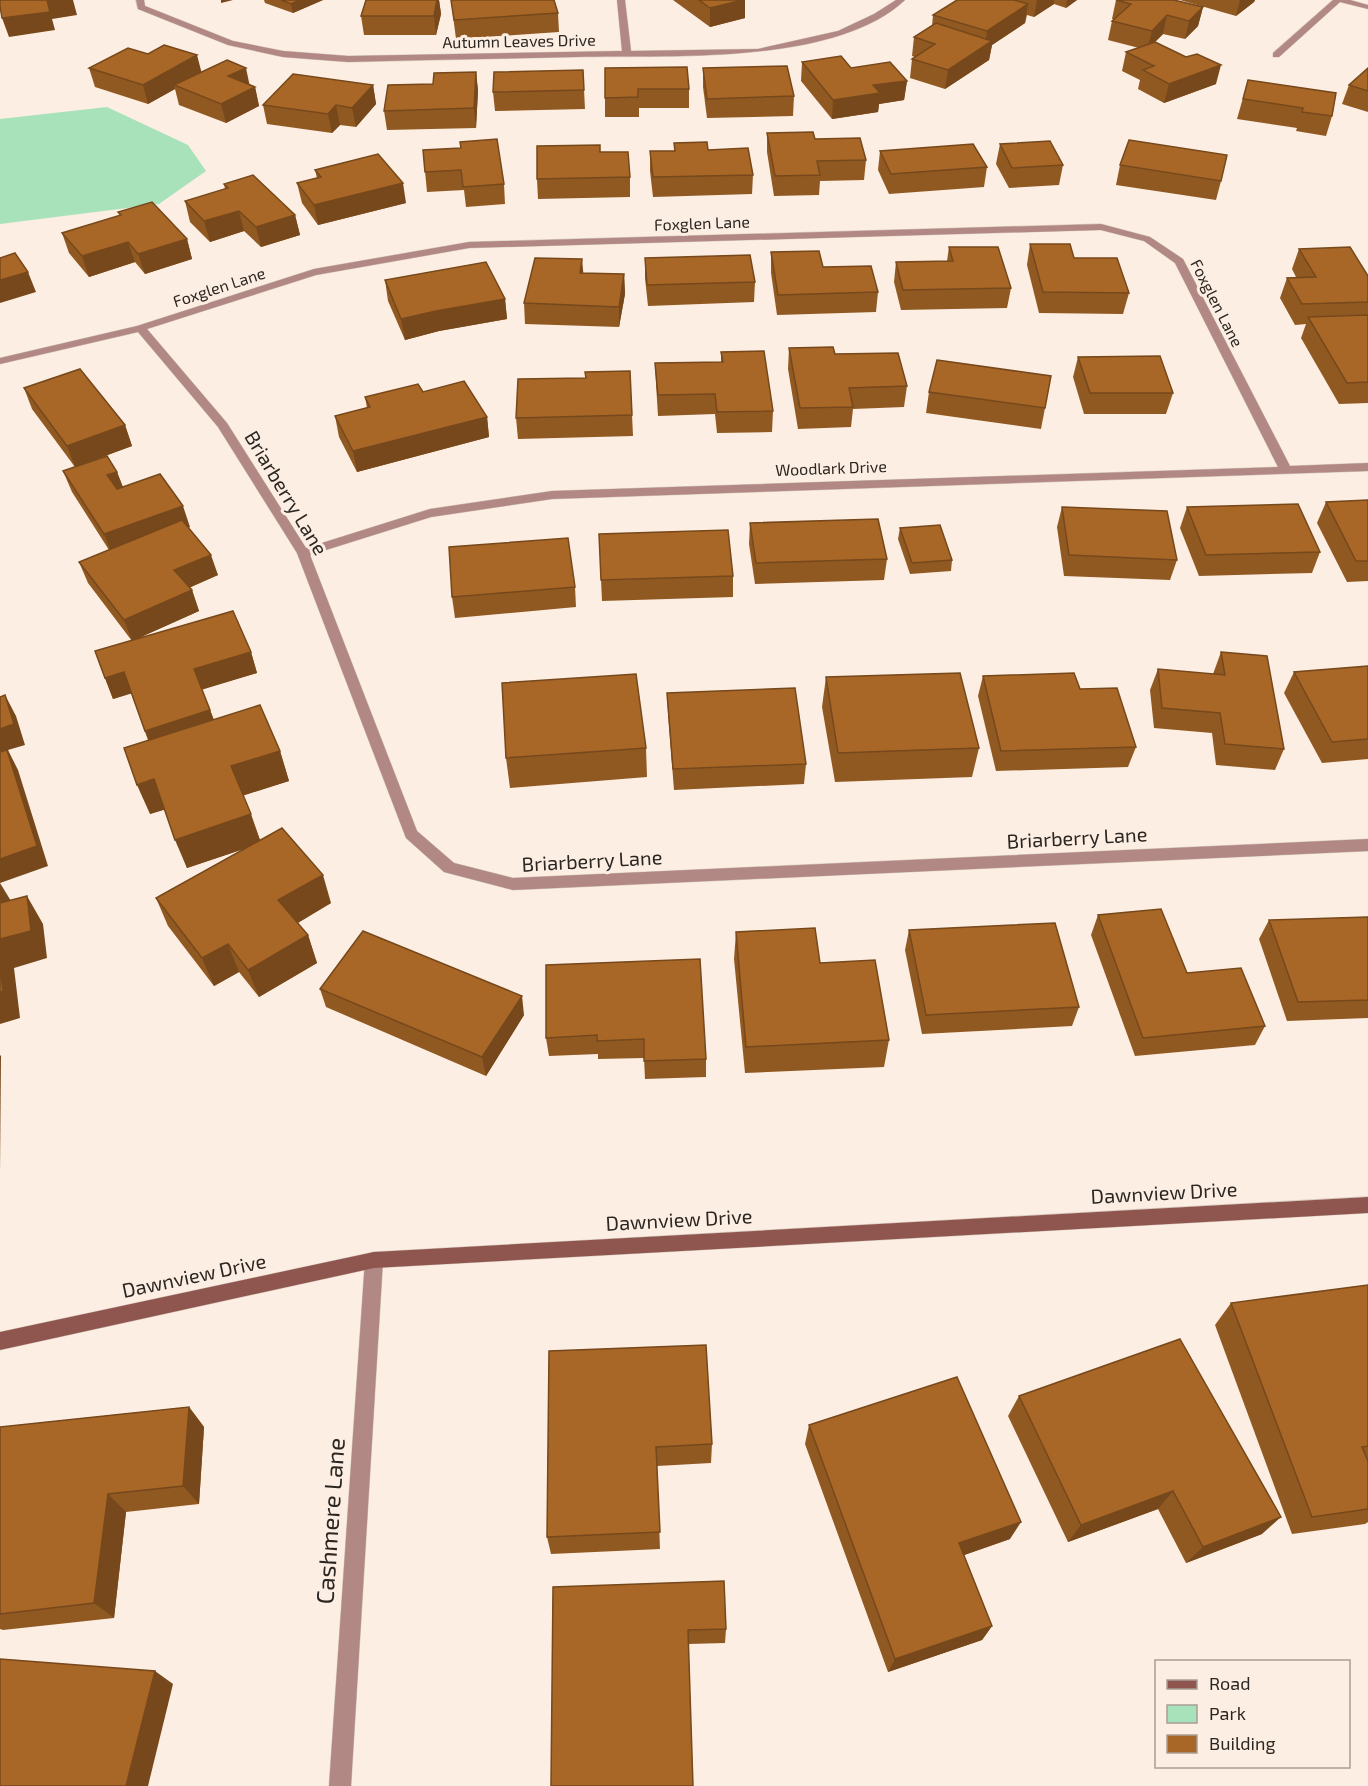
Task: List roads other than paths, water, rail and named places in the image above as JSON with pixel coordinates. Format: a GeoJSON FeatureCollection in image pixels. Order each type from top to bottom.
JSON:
{"type":"FeatureCollection","features":[{"type":"Feature","properties":{"kind":"street","name":"Autumn Leaves Drive"},"geometry":{"type":"LineString","coordinates":[[140,0],[141,7],[231,43],[283,54],[348,59],[758,51],[841,33],[877,16],[901,0]]}},
{"type":"Feature","properties":{"kind":"street"},"geometry":{"type":"LineString","coordinates":[[621,0],[627,55]]}},
{"type":"Feature","properties":{"kind":"street"},"geometry":{"type":"LineString","coordinates":[[1276,55],[1340,0],[1368,7]]}},
{"type":"Feature","properties":{"kind":"street","name":"Foxglen Lane"},"geometry":{"type":"LineString","coordinates":[[0,361],[140,328],[314,272],[469,245],[1101,227],[1147,239],[1179,261],[1285,468]]}},
{"type":"Feature","properties":{"kind":"street","name":"Briarberry Lane"},"geometry":{"type":"LineString","coordinates":[[140,328],[223,425],[303,553],[411,834],[449,868],[513,884],[1368,845]]}},
{"type":"Feature","properties":{"kind":"street","name":"Woodlark Drive"},"geometry":{"type":"LineString","coordinates":[[303,553],[430,513],[552,495],[1285,468],[1368,467]]}},
{"type":"Feature","properties":{"kind":"street","name":"Dawnview Drive"},"geometry":{"type":"LineString","coordinates":[[0,1341],[374,1260],[1368,1205]]}},
{"type":"Feature","properties":{"kind":"street","name":"Cashmere Lane"},"geometry":{"type":"LineString","coordinates":[[340,1786],[374,1260]]}}]}
